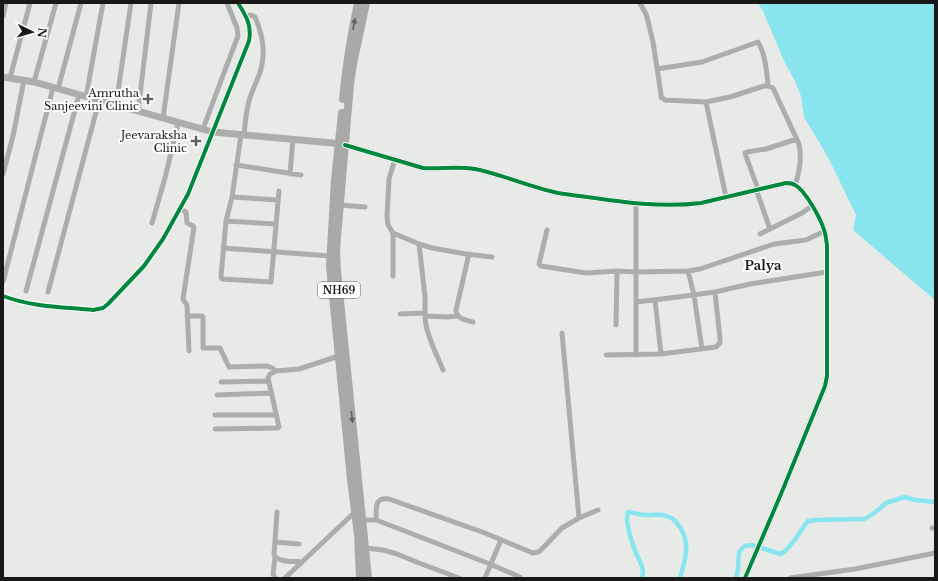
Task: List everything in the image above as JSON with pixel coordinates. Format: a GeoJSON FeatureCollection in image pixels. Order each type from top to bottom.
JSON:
{"type":"FeatureCollection","features":[{"type":"Feature","properties":{"kind":"highway","name":"NH69"},"geometry":{"type":"LineString","coordinates":[[358,3],[345,78],[340,204],[336,250],[358,517],[360,578]]}},
{"type":"Feature","properties":{"kind":"highway","name":"NH69"},"geometry":{"type":"LineString","coordinates":[[366,3],[353,64],[342,144],[335,180],[330,266],[358,517],[365,548],[368,578]]}},
{"type":"Feature","properties":{"kind":"main road"},"geometry":{"type":"LineString","coordinates":[[7,77],[34,82],[209,131],[342,144]]}},
{"type":"Feature","properties":{"kind":"street"},"geometry":{"type":"LineString","coordinates":[[3,16],[6,3]]}},
{"type":"Feature","properties":{"kind":"street"},"geometry":{"type":"LineString","coordinates":[[7,77],[30,3]]}},
{"type":"Feature","properties":{"kind":"street"},"geometry":{"type":"LineString","coordinates":[[34,82],[56,3]]}},
{"type":"Feature","properties":{"kind":"street"},"geometry":{"type":"LineString","coordinates":[[3,282],[81,3]]}},
{"type":"Feature","properties":{"kind":"street"},"geometry":{"type":"LineString","coordinates":[[26,292],[82,96],[103,3]]}},
{"type":"Feature","properties":{"kind":"street"},"geometry":{"type":"LineString","coordinates":[[116,106],[131,3]]}},
{"type":"Feature","properties":{"kind":"street"},"geometry":{"type":"LineString","coordinates":[[138,112],[150,3]]}},
{"type":"Feature","properties":{"kind":"street"},"geometry":{"type":"LineString","coordinates":[[163,118],[179,3]]}},
{"type":"Feature","properties":{"kind":"street"},"geometry":{"type":"LineString","coordinates":[[3,296],[28,303],[93,310],[103,308],[118,295],[144,266],[163,239],[188,194],[209,131],[222,78],[238,36],[237,28],[227,3]]}},
{"type":"Feature","properties":{"kind":"street"},"geometry":{"type":"LineString","coordinates":[[209,131],[250,34],[250,26],[238,3]]}},
{"type":"Feature","properties":{"kind":"street"},"geometry":{"type":"LineString","coordinates":[[640,3],[648,21],[663,99],[706,102],[730,97],[764,86],[773,88],[797,139],[800,151],[799,175],[795,185]]}},
{"type":"Feature","properties":{"kind":"street"},"geometry":{"type":"LineString","coordinates":[[246,16],[251,15],[255,17],[259,25],[264,55],[261,69],[249,102],[236,165],[232,197],[226,221],[221,278],[271,282],[279,191]]}},
{"type":"Feature","properties":{"kind":"street"},"geometry":{"type":"LineString","coordinates":[[657,69],[702,62],[758,42],[764,60],[768,86]]}},
{"type":"Feature","properties":{"kind":"street"},"geometry":{"type":"LineString","coordinates":[[3,174],[13,136],[24,80]]}},
{"type":"Feature","properties":{"kind":"street"},"geometry":{"type":"LineString","coordinates":[[48,292],[99,100]]}},
{"type":"Feature","properties":{"kind":"street"},"geometry":{"type":"LineString","coordinates":[[706,102],[726,197]]}},
{"type":"Feature","properties":{"kind":"street"},"geometry":{"type":"LineString","coordinates":[[152,223],[165,178],[178,123]]}},
{"type":"Feature","properties":{"kind":"street"},"geometry":{"type":"LineString","coordinates":[[770,229],[745,153],[766,149],[797,139]]}},
{"type":"Feature","properties":{"kind":"street"},"geometry":{"type":"LineString","coordinates":[[290,174],[293,140]]}},
{"type":"Feature","properties":{"kind":"street"},"geometry":{"type":"LineString","coordinates":[[342,144],[423,168],[475,169],[558,193],[645,204],[690,205],[786,183],[795,185],[799,188],[812,206],[825,231],[827,245],[827,376],[825,386],[745,578]]}},
{"type":"Feature","properties":{"kind":"street"},"geometry":{"type":"LineString","coordinates":[[393,276],[393,233],[388,225],[388,210],[389,179],[395,159]]}},
{"type":"Feature","properties":{"kind":"street"},"geometry":{"type":"LineString","coordinates":[[236,165],[301,175]]}},
{"type":"Feature","properties":{"kind":"street"},"geometry":{"type":"LineString","coordinates":[[232,197],[278,200]]}},
{"type":"Feature","properties":{"kind":"street"},"geometry":{"type":"LineString","coordinates":[[636,203],[636,355]]}},
{"type":"Feature","properties":{"kind":"street"},"geometry":{"type":"LineString","coordinates":[[340,204],[365,207]]}},
{"type":"Feature","properties":{"kind":"street"},"geometry":{"type":"LineString","coordinates":[[760,234],[802,213],[812,206]]}},
{"type":"Feature","properties":{"kind":"street"},"geometry":{"type":"LineString","coordinates":[[180,209],[186,212],[187,223],[194,227],[184,298],[187,305],[189,351]]}},
{"type":"Feature","properties":{"kind":"street"},"geometry":{"type":"LineString","coordinates":[[226,221],[276,224]]}},
{"type":"Feature","properties":{"kind":"street"},"geometry":{"type":"LineString","coordinates":[[547,230],[539,264],[541,266],[586,273],[616,271],[688,271],[706,268],[774,244],[803,240],[825,231]]}},
{"type":"Feature","properties":{"kind":"street"},"geometry":{"type":"LineString","coordinates":[[393,233],[432,248],[492,257]]}},
{"type":"Feature","properties":{"kind":"street"},"geometry":{"type":"LineString","coordinates":[[419,244],[425,296],[425,323],[443,370]]}},
{"type":"Feature","properties":{"kind":"street"},"geometry":{"type":"LineString","coordinates":[[223,248],[330,256]]}},
{"type":"Feature","properties":{"kind":"street"},"geometry":{"type":"LineString","coordinates":[[457,316],[456,310],[469,254]]}},
{"type":"Feature","properties":{"kind":"street"},"geometry":{"type":"LineString","coordinates":[[616,271],[616,325]]}},
{"type":"Feature","properties":{"kind":"street"},"geometry":{"type":"LineString","coordinates":[[688,271],[694,295],[702,349]]}},
{"type":"Feature","properties":{"kind":"street"},"geometry":{"type":"LineString","coordinates":[[636,302],[715,292],[750,284],[827,272]]}},
{"type":"Feature","properties":{"kind":"street"},"geometry":{"type":"LineString","coordinates":[[606,355],[661,354],[716,347],[720,343],[715,292]]}},
{"type":"Feature","properties":{"kind":"street"},"geometry":{"type":"LineString","coordinates":[[655,300],[661,354]]}},
{"type":"Feature","properties":{"kind":"street"},"geometry":{"type":"LineString","coordinates":[[400,314],[425,314],[427,316],[447,317],[457,316],[473,322]]}},
{"type":"Feature","properties":{"kind":"street"},"geometry":{"type":"LineString","coordinates":[[187,316],[202,316],[203,348],[220,348],[229,367],[267,366],[276,371]]}},
{"type":"Feature","properties":{"kind":"street"},"geometry":{"type":"LineString","coordinates":[[562,333],[579,518]]}},
{"type":"Feature","properties":{"kind":"street"},"geometry":{"type":"LineString","coordinates":[[215,429],[278,428],[269,381],[270,374],[276,371],[299,369],[339,356]]}},
{"type":"Feature","properties":{"kind":"street"},"geometry":{"type":"LineString","coordinates":[[221,382],[269,381]]}},
{"type":"Feature","properties":{"kind":"street"},"geometry":{"type":"LineString","coordinates":[[217,395],[272,393]]}},
{"type":"Feature","properties":{"kind":"street"},"geometry":{"type":"LineString","coordinates":[[215,415],[276,415]]}},
{"type":"Feature","properties":{"kind":"street"},"geometry":{"type":"LineString","coordinates":[[376,520],[378,501],[381,499],[389,499],[533,553],[538,552],[562,528],[579,518],[598,510]]}},
{"type":"Feature","properties":{"kind":"street"},"geometry":{"type":"LineString","coordinates":[[275,578],[273,574],[277,512]]}},
{"type":"Feature","properties":{"kind":"street"},"geometry":{"type":"LineString","coordinates":[[285,578],[302,562],[358,517],[390,524],[520,577]]}},
{"type":"Feature","properties":{"kind":"street"},"geometry":{"type":"LineString","coordinates":[[484,578],[501,540]]}},
{"type":"Feature","properties":{"kind":"street"},"geometry":{"type":"LineString","coordinates":[[275,542],[299,544]]}},
{"type":"Feature","properties":{"kind":"street"},"geometry":{"type":"LineString","coordinates":[[365,548],[383,550],[397,554],[419,564],[459,578]]}},
{"type":"Feature","properties":{"kind":"street"},"geometry":{"type":"LineString","coordinates":[[790,578],[855,569],[935,553]]}},
{"type":"Feature","properties":{"kind":"street"},"geometry":{"type":"LineString","coordinates":[[275,557],[280,560],[302,562]]}},
{"type":"Feature","properties":{"kind":"water"},"geometry":{"type":"Polygon","coordinates":[[[758,3],[935,3],[935,300],[853,230],[856,215],[829,159],[804,117],[801,96],[795,81],[785,63],[763,11],[758,3]]]}},
{"type":"Feature","properties":{"kind":"waterway"},"geometry":{"type":"LineString","coordinates":[[736,578],[739,552],[745,546],[752,545],[781,554],[792,543],[808,521],[865,519],[886,503],[905,497],[915,500],[935,502]]}},
{"type":"Feature","properties":{"kind":"waterway"},"geometry":{"type":"LineString","coordinates":[[642,578],[642,569],[633,546],[628,527],[628,512],[645,515],[668,516],[680,527],[686,546],[685,558],[680,578]]}},
{"type":"Feature","properties":{"kind":"cycle path"},"geometry":{"type":"LineString","coordinates":[[3,296],[14,300],[48,306],[93,310],[103,308],[144,266],[163,239],[188,194],[249,41],[249,25],[238,3]]}},
{"type":"Feature","properties":{"kind":"cycle path"},"geometry":{"type":"LineString","coordinates":[[345,145],[423,168],[475,169],[558,193],[647,204],[683,205],[701,203],[786,183],[794,184],[799,188],[812,205],[820,219],[825,232],[827,245],[827,376],[825,386],[745,578]]}},
{"type":"Feature","properties":{"kind":"place","name":"Amrutha Sanjeevini Clinic"},"geometry":{"type":"Point","coordinates":[148,99]}},
{"type":"Feature","properties":{"kind":"place","name":"Jeevaraksha Clinic"},"geometry":{"type":"Point","coordinates":[196,141]}},
{"type":"Feature","properties":{"kind":"district","name":"Palya"},"geometry":{"type":"Point","coordinates":[763,265]}}]}
